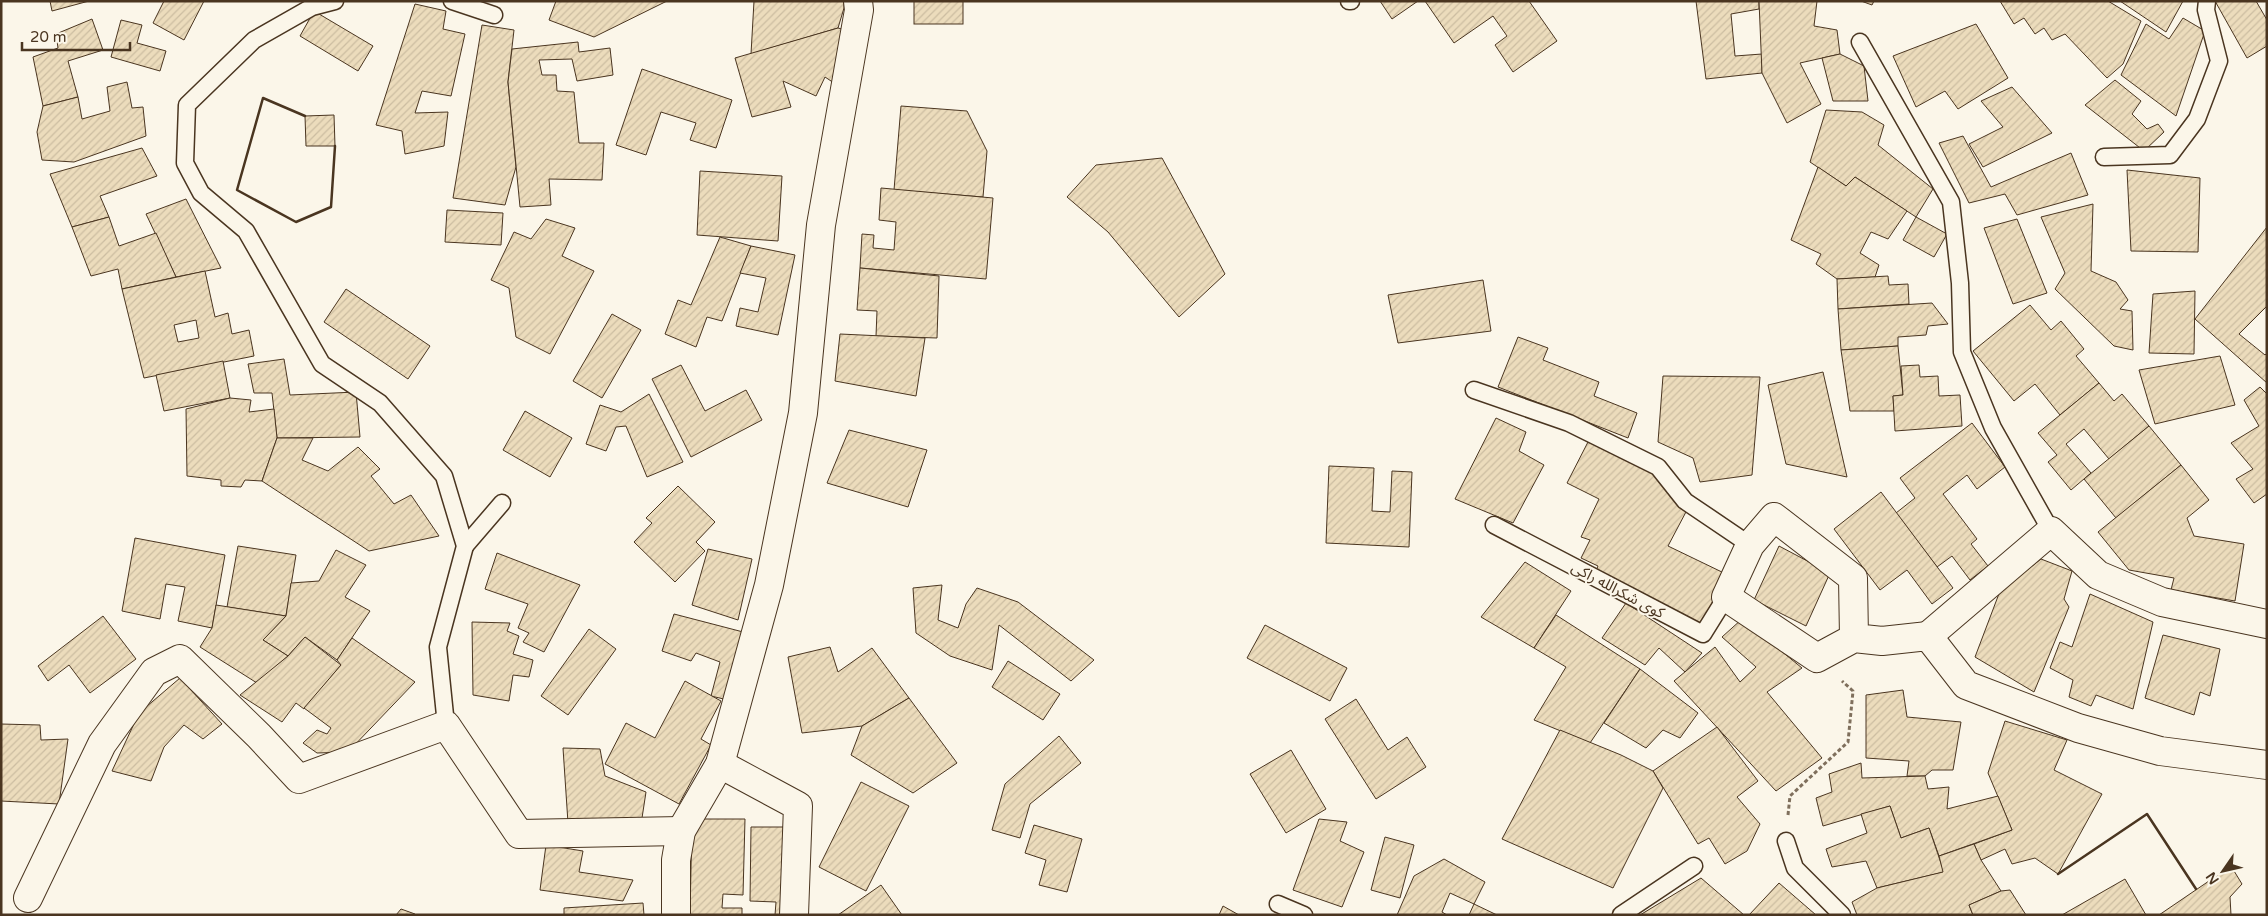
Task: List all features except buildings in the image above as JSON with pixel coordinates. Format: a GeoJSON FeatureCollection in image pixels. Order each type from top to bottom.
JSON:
{"type":"FeatureCollection","features":[{"type":"Feature","properties":{"kind":"street"},"geometry":{"type":"LineString","coordinates":[[676,915],[676,860],[681,831],[720,764],[769,585],[803,413],[822,225],[859,10],[858,1]]}},
{"type":"Feature","properties":{"kind":"street"},"geometry":{"type":"LineString","coordinates":[[1854,638],[1854,578],[1774,517],[1750,545],[1726,597],[1817,658],[1854,638],[1882,641],[1928,636],[2051,530],[2098,575],[2162,602],[2267,624]]}},
{"type":"Feature","properties":{"kind":"street"},"geometry":{"type":"LineString","coordinates":[[1928,636],[1966,686],[2078,728],[2160,751],[2267,764]]}},
{"type":"Feature","properties":{"kind":"street"},"geometry":{"type":"LineString","coordinates":[[28,898],[102,744],[154,672],[180,659],[259,736],[299,779],[446,725],[519,834],[681,831]]}},
{"type":"Feature","properties":{"kind":"street"},"geometry":{"type":"LineString","coordinates":[[720,764],[798,806],[794,915]]}},
{"type":"Feature","properties":{"kind":"lane"},"geometry":{"type":"LineString","coordinates":[[335,1],[312,7],[254,40],[186,105],[185,162],[201,193],[246,231],[322,364],[380,403],[444,476],[466,546]]}},
{"type":"Feature","properties":{"kind":"lane"},"geometry":{"type":"LineString","coordinates":[[452,1],[494,15]]}},
{"type":"Feature","properties":{"kind":"lane"},"geometry":{"type":"LineString","coordinates":[[2104,157],[2170,155],[2197,119],[2219,61],[2206,10],[2208,1]]}},
{"type":"Feature","properties":{"kind":"lane"},"geometry":{"type":"LineString","coordinates":[[1860,42],[1952,202],[1960,283],[1962,352],[1993,428],[2051,530]]}},
{"type":"Feature","properties":{"kind":"lane"},"geometry":{"type":"LineString","coordinates":[[1474,390],[1569,423],[1658,467],[1685,501],[1750,545]]}},
{"type":"Feature","properties":{"kind":"lane"},"geometry":{"type":"LineString","coordinates":[[446,725],[438,647],[466,546],[502,502]]}},
{"type":"Feature","properties":{"kind":"lane","name":"کوی شکرالله راکی"},"geometry":{"type":"LineString","coordinates":[[1494,525],[1703,634],[1726,597]]}},
{"type":"Feature","properties":{"kind":"lane"},"geometry":{"type":"LineString","coordinates":[[1786,840],[1795,868],[1842,915]]}},
{"type":"Feature","properties":{"kind":"lane"},"geometry":{"type":"LineString","coordinates":[[1622,915],[1694,866]]}},
{"type":"Feature","properties":{"kind":"lane"},"geometry":{"type":"LineString","coordinates":[[1278,904],[1304,915]]}},
{"type":"Feature","properties":{"kind":"path"},"geometry":{"type":"LineString","coordinates":[[1786,840],[1790,796],[1848,742],[1853,691],[1817,658]]}},
{"type":"Feature","properties":{"kind":"wall"},"geometry":{"type":"LineString","coordinates":[[305,116],[263,98],[237,190],[296,222],[331,207],[335,146]]}},
{"type":"Feature","properties":{"kind":"wall"},"geometry":{"type":"LineString","coordinates":[[2058,874],[2147,814],[2196,889]]}}]}
